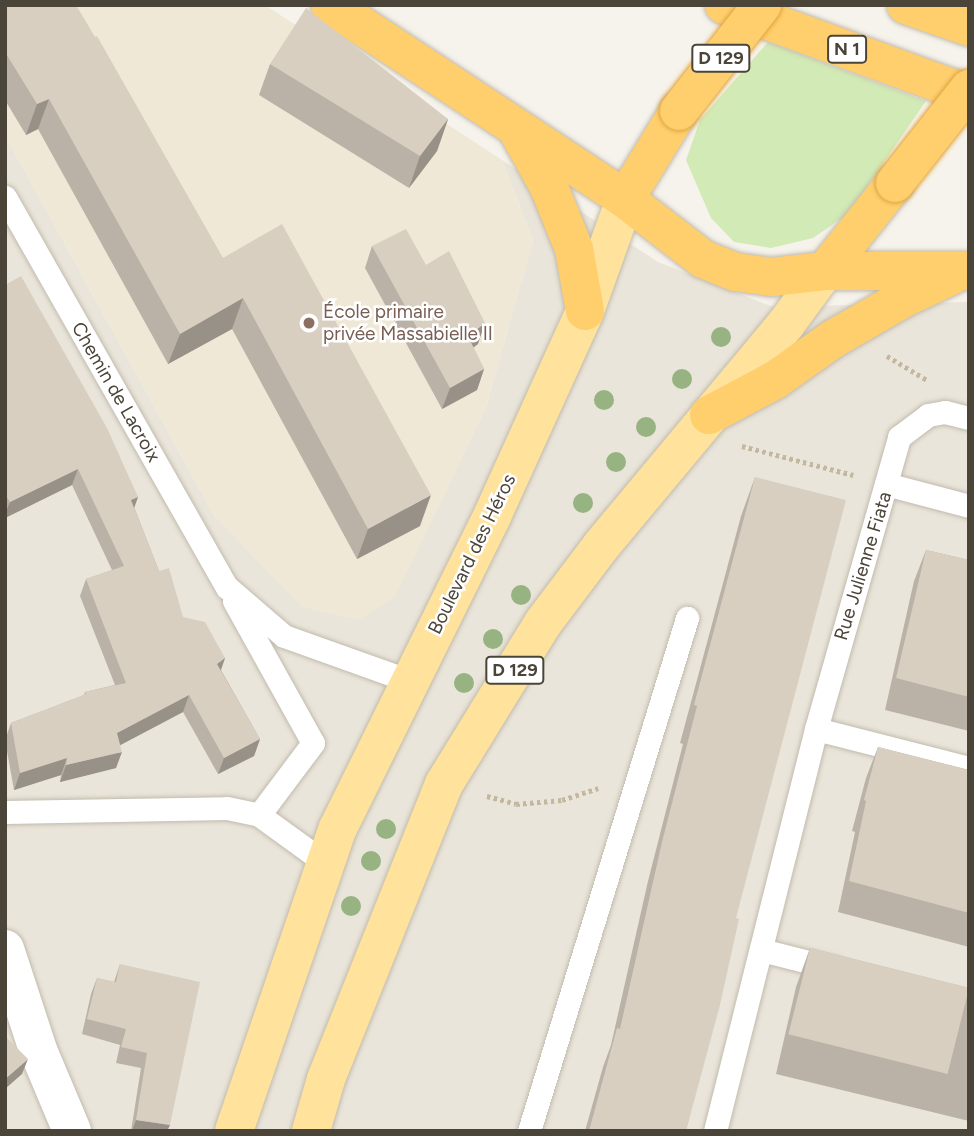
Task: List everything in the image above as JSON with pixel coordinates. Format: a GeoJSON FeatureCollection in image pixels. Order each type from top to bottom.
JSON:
{"type":"FeatureCollection","features":[{"type":"Feature","properties":{"kind":"highway"},"geometry":{"type":"LineString","coordinates":[[330,5],[625,199],[703,259],[736,272],[772,277],[825,271],[965,271]]}},
{"type":"Feature","properties":{"kind":"highway","name":"N 1"},"geometry":{"type":"LineString","coordinates":[[724,5],[969,91]]}},
{"type":"Feature","properties":{"kind":"highway","name":"Boulevard des Héros"},"geometry":{"type":"LineString","coordinates":[[625,199],[679,111],[762,5]]}},
{"type":"Feature","properties":{"kind":"highway"},"geometry":{"type":"LineString","coordinates":[[906,5],[969,27]]}},
{"type":"Feature","properties":{"kind":"highway"},"geometry":{"type":"LineString","coordinates":[[825,271],[969,91]]}},
{"type":"Feature","properties":{"kind":"highway"},"geometry":{"type":"LineString","coordinates":[[516,128],[549,187],[574,248],[585,311]]}},
{"type":"Feature","properties":{"kind":"highway"},"geometry":{"type":"LineString","coordinates":[[701,425],[775,380],[833,339],[906,297],[965,271]]}},
{"type":"Feature","properties":{"kind":"main road","name":"Boulevard des Héros"},"geometry":{"type":"LineString","coordinates":[[234,1131],[324,862],[410,681],[494,514],[585,311],[625,199]]}},
{"type":"Feature","properties":{"kind":"main road","name":"D 129"},"geometry":{"type":"LineString","coordinates":[[311,1131],[326,1079],[444,784],[543,623],[601,547],[825,271]]}},
{"type":"Feature","properties":{"kind":"street"},"geometry":{"type":"LineString","coordinates":[[5,949],[38,1050],[72,1131]]}},
{"type":"Feature","properties":{"kind":"lane","name":"Chemin de Lacroix"},"geometry":{"type":"LineString","coordinates":[[5,197],[313,743],[259,815]]}},
{"type":"Feature","properties":{"kind":"lane"},"geometry":{"type":"LineString","coordinates":[[886,484],[899,437],[928,415],[945,412],[969,418]]}},
{"type":"Feature","properties":{"kind":"lane","name":"Rue Julienne Fiata"},"geometry":{"type":"LineString","coordinates":[[715,1131],[816,729],[886,484],[969,506]]}},
{"type":"Feature","properties":{"kind":"lane","name":"Chemin de Lacroix"},"geometry":{"type":"LineString","coordinates":[[227,587],[284,636],[410,681]]}},
{"type":"Feature","properties":{"kind":"lane"},"geometry":{"type":"LineString","coordinates":[[529,1131],[687,618]]}},
{"type":"Feature","properties":{"kind":"lane"},"geometry":{"type":"LineString","coordinates":[[816,729],[969,768]]}},
{"type":"Feature","properties":{"kind":"lane"},"geometry":{"type":"LineString","coordinates":[[5,812],[227,808],[259,815],[324,862]]}},
{"type":"Feature","properties":{"kind":"lane"},"geometry":{"type":"LineString","coordinates":[[761,950],[852,973]]}},
{"type":"Feature","properties":{"kind":"path"},"geometry":{"type":"LineString","coordinates":[[877,350],[925,376],[945,412]]}},
{"type":"Feature","properties":{"kind":"path"},"geometry":{"type":"LineString","coordinates":[[701,425],[886,484]]}},
{"type":"Feature","properties":{"kind":"path"},"geometry":{"type":"LineString","coordinates":[[444,784],[516,804],[562,800],[639,775]]}},
{"type":"Feature","properties":{"kind":"shaded area","name":"École primaire privée Massabielle II"},"geometry":{"type":"Polygon","coordinates":[[[5,5],[265,5],[502,160],[533,240],[486,407],[395,597],[358,620],[302,607],[215,517],[5,135],[5,5]]]}},
{"type":"Feature","properties":{"kind":"shaded area"},"geometry":{"type":"Polygon","coordinates":[[[5,135],[215,517],[395,596],[486,407],[533,240],[502,160],[658,262],[773,307],[969,302],[969,1131],[5,1131],[5,135]]]}},
{"type":"Feature","properties":{"kind":"green space"},"geometry":{"type":"Polygon","coordinates":[[[768,42],[926,101],[848,214],[813,238],[771,248],[734,242],[711,218],[686,160],[700,120],[768,42]]]}},
{"type":"Feature","properties":{"kind":"building"},"geometry":{"type":"Polygon","coordinates":[[[5,5],[76,5],[95,37],[97,36],[223,258],[282,224],[431,495],[368,529],[243,298],[180,334],[49,99],[37,104],[5,52],[5,5]]]}},
{"type":"Feature","properties":{"kind":"building"},"geometry":{"type":"Polygon","coordinates":[[[306,8],[448,119],[420,156],[270,64],[306,8]]]}},
{"type":"Feature","properties":{"kind":"building"},"geometry":{"type":"Polygon","coordinates":[[[406,229],[426,265],[449,251],[485,323],[468,336],[484,369],[450,388],[372,246],[406,229]]]}},
{"type":"Feature","properties":{"kind":"building"},"geometry":{"type":"Polygon","coordinates":[[[21,276],[107,428],[138,497],[131,500],[159,571],[169,568],[183,617],[205,622],[225,658],[217,664],[260,739],[224,758],[189,695],[117,733],[122,752],[66,765],[67,758],[20,773],[11,723],[86,694],[85,692],[126,683],[86,579],[124,566],[78,469],[10,502],[5,494],[5,285],[21,276]]]}},
{"type":"Feature","properties":{"kind":"building"},"geometry":{"type":"Polygon","coordinates":[[[755,477],[846,500],[736,918],[739,919],[720,1005],[686,1131],[589,1131],[617,1028],[620,1029],[662,842],[697,706],[694,705],[755,477]]]}},
{"type":"Feature","properties":{"kind":"building"},"geometry":{"type":"Polygon","coordinates":[[[926,550],[969,560],[969,697],[896,678],[926,550]]]}},
{"type":"Feature","properties":{"kind":"building"},"geometry":{"type":"Polygon","coordinates":[[[878,747],[969,770],[969,913],[849,881],[866,801],[864,800],[878,747]]]}},
{"type":"Feature","properties":{"kind":"building"},"geometry":{"type":"Polygon","coordinates":[[[810,948],[969,988],[948,1074],[788,1034],[810,948]]]}},
{"type":"Feature","properties":{"kind":"building"},"geometry":{"type":"Polygon","coordinates":[[[120,964],[200,982],[170,1125],[136,1120],[147,1053],[121,1047],[126,1029],[87,1019],[97,978],[116,982],[120,964]]]}},
{"type":"Feature","properties":{"kind":"building"},"geometry":{"type":"Polygon","coordinates":[[[5,1036],[28,1059],[5,1079],[5,1036]]]}},
{"type":"Feature","properties":{"kind":"place","name":"École primaire privée Massabielle II"},"geometry":{"type":"Point","coordinates":[309,323]}}]}
